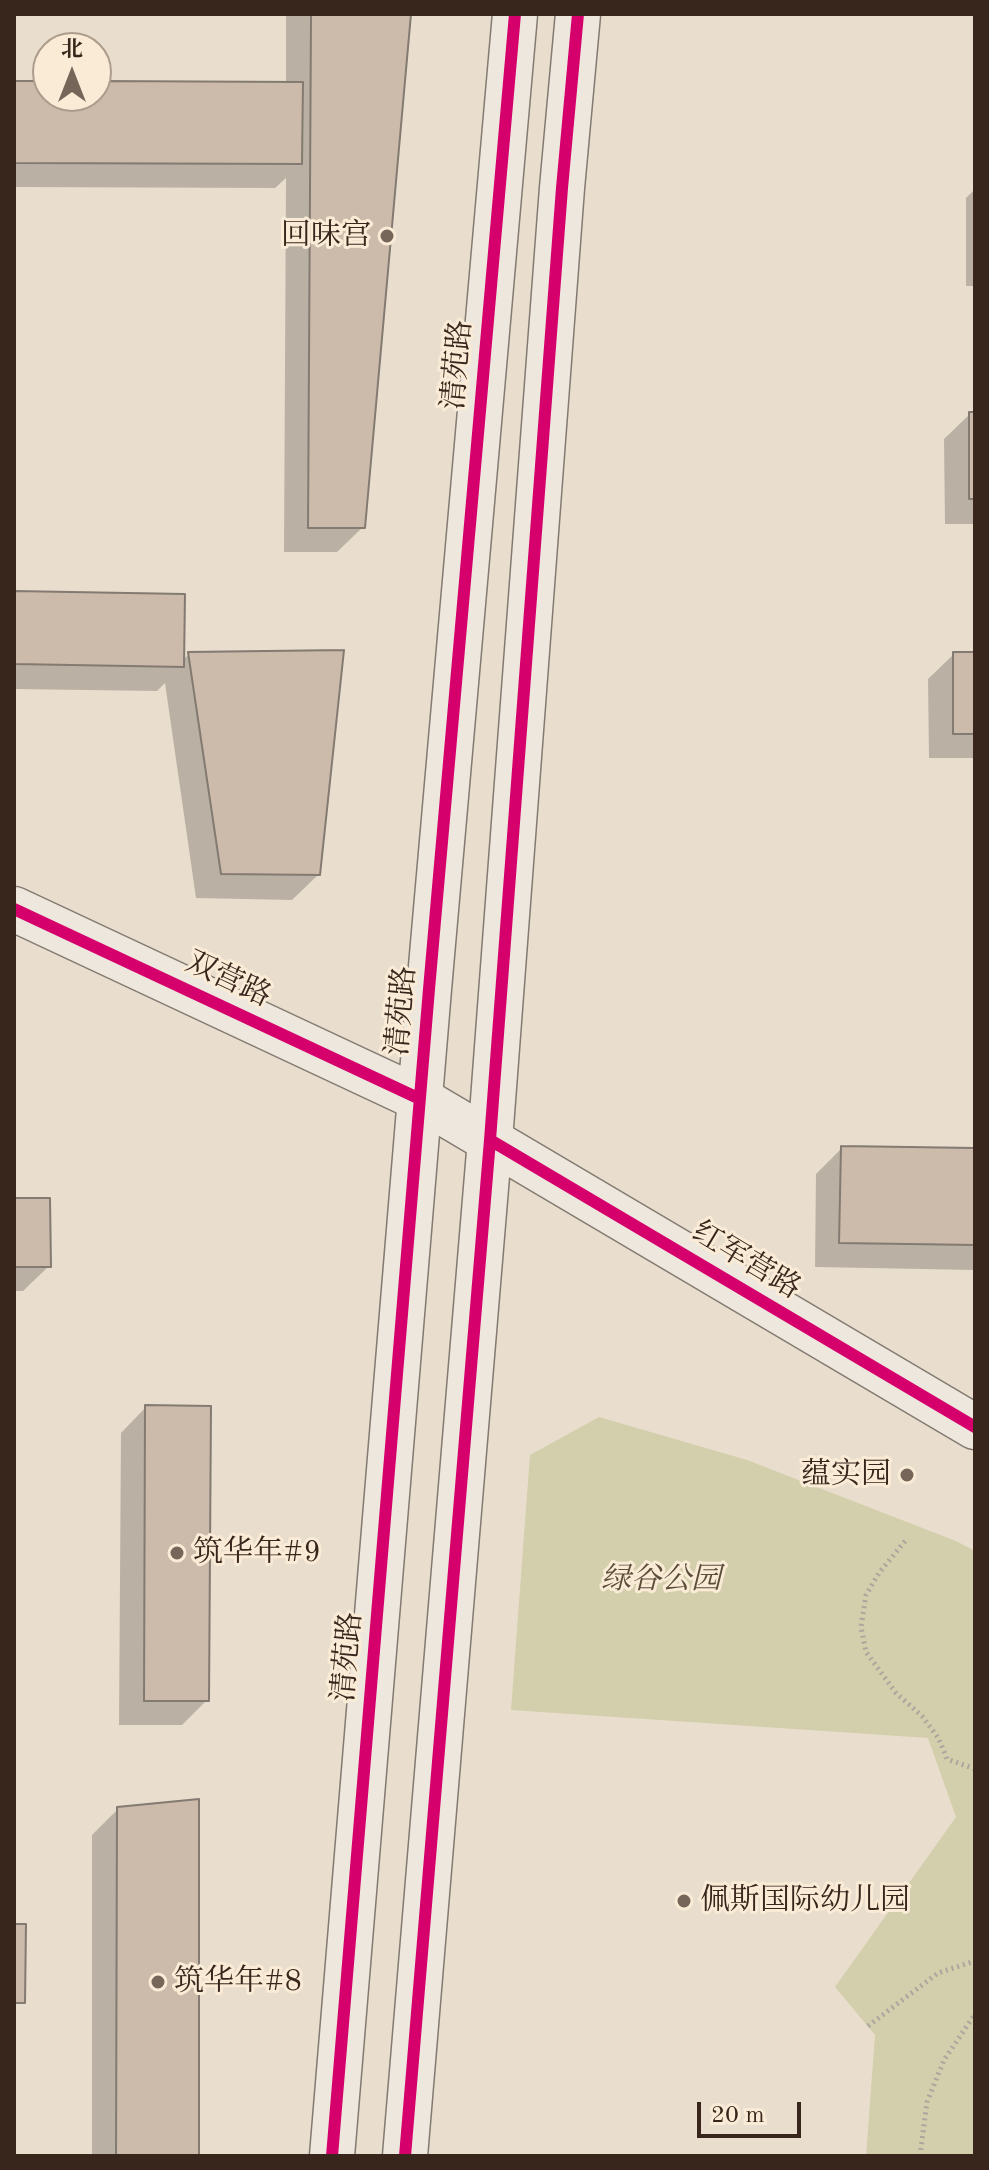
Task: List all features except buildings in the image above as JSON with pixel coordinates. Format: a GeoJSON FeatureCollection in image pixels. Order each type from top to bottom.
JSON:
{"type":"FeatureCollection","features":[{"type":"Feature","properties":{"kind":"main road","name":"清苑路"},"geometry":{"type":"LineString","coordinates":[[332,2156],[515,14]]}},
{"type":"Feature","properties":{"kind":"main road"},"geometry":{"type":"LineString","coordinates":[[405,2156],[490,1140],[578,14]]}},
{"type":"Feature","properties":{"kind":"main road","name":"双营路"},"geometry":{"type":"LineString","coordinates":[[14,909],[420,1099]]}},
{"type":"Feature","properties":{"kind":"main road","name":"红军营路"},"geometry":{"type":"LineString","coordinates":[[420,1099],[975,1427]]}},
{"type":"Feature","properties":{"kind":"path"},"geometry":{"type":"LineString","coordinates":[[905,1541],[866,1595],[861,1627],[866,1652],[896,1693],[922,1716],[939,1739],[947,1759],[975,1769]]}},
{"type":"Feature","properties":{"kind":"path"},"geometry":{"type":"LineString","coordinates":[[868,2026],[938,1973],[975,1961]]}},
{"type":"Feature","properties":{"kind":"path"},"geometry":{"type":"LineString","coordinates":[[920,2156],[927,2102],[944,2060],[975,2014]]}},
{"type":"Feature","properties":{"kind":"green space","name":"绿谷公园"},"geometry":{"type":"Polygon","coordinates":[[[599,1417],[747,1460],[975,1551],[975,2156],[866,2156],[875,2035],[835,1987],[956,1817],[928,1738],[511,1710],[530,1455],[599,1417]]]}},
{"type":"Feature","properties":{"kind":"cycle path"},"geometry":{"type":"LineString","coordinates":[[332,2156],[429,989],[515,14]]}},
{"type":"Feature","properties":{"kind":"cycle path"},"geometry":{"type":"LineString","coordinates":[[405,2156],[490,1140],[578,14]]}},
{"type":"Feature","properties":{"kind":"cycle path"},"geometry":{"type":"LineString","coordinates":[[14,909],[420,1099]]}},
{"type":"Feature","properties":{"kind":"cycle path"},"geometry":{"type":"LineString","coordinates":[[490,1140],[975,1427]]}},
{"type":"Feature","properties":{"kind":"place","name":"回味宫"},"geometry":{"type":"Point","coordinates":[387,236]}},
{"type":"Feature","properties":{"kind":"place","name":"蕴实园"},"geometry":{"type":"Point","coordinates":[907,1475]}},
{"type":"Feature","properties":{"kind":"place","name":"筑华年#9"},"geometry":{"type":"Point","coordinates":[177,1553]}},
{"type":"Feature","properties":{"kind":"place","name":"佩斯国际幼儿园"},"geometry":{"type":"Point","coordinates":[684,1901]}},
{"type":"Feature","properties":{"kind":"place","name":"筑华年#8"},"geometry":{"type":"Point","coordinates":[158,1982]}}]}
